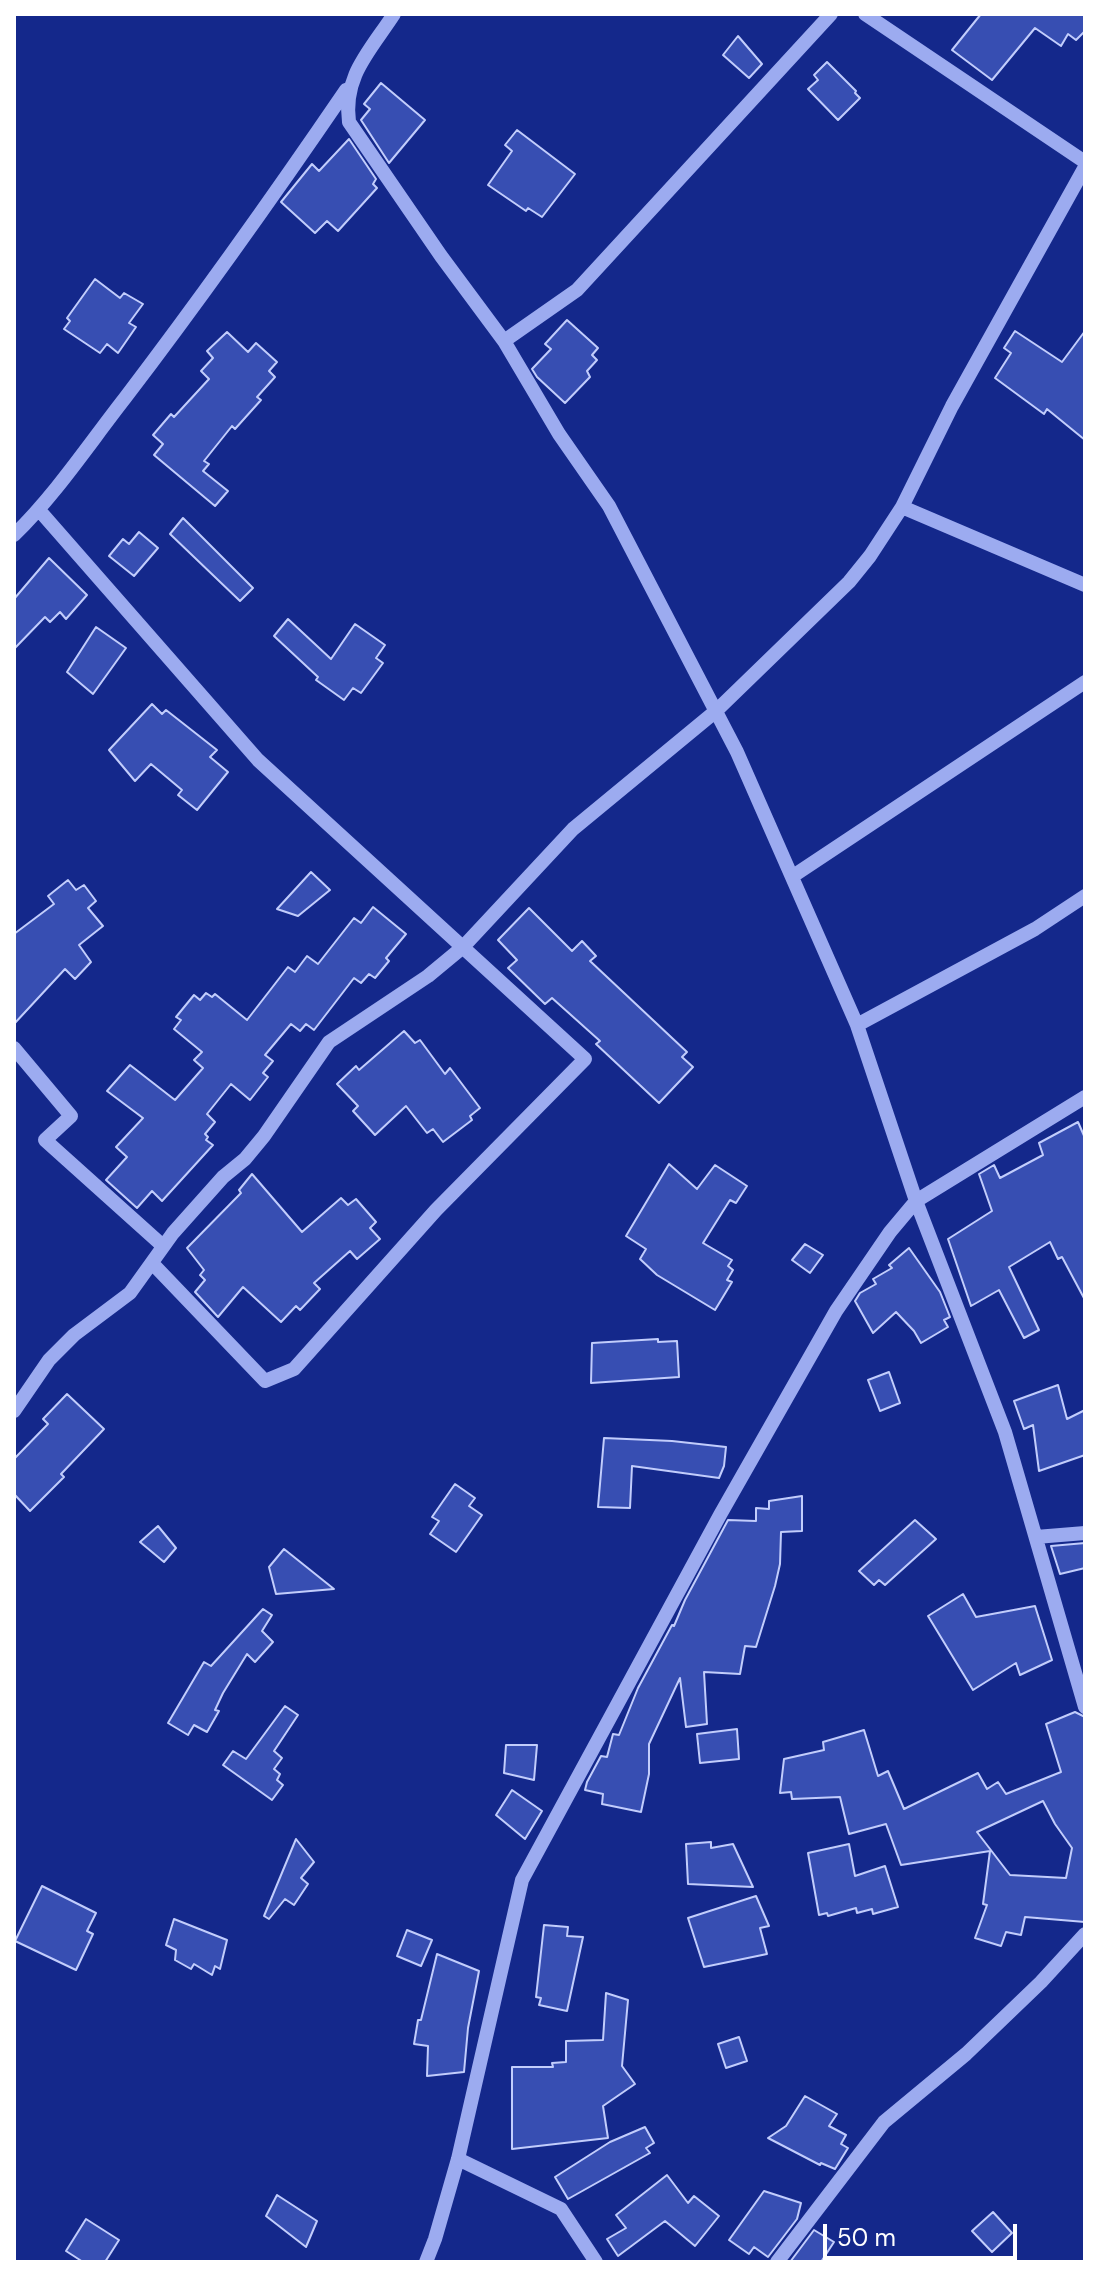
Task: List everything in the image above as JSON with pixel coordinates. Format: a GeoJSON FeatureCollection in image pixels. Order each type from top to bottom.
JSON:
{"type":"FeatureCollection","features":[{"type":"Feature","properties":{"kind":"street"},"geometry":{"type":"LineString","coordinates":[[14,535],[39,510],[265,209],[394,14]]}},
{"type":"Feature","properties":{"kind":"street"},"geometry":{"type":"LineString","coordinates":[[504,341],[577,290],[831,14]]}},
{"type":"Feature","properties":{"kind":"street"},"geometry":{"type":"LineString","coordinates":[[14,1411],[49,1360],[74,1335],[130,1293],[163,1246],[223,1177],[245,1159],[329,1042],[428,976],[463,947],[573,829],[716,711],[849,582],[902,507],[952,406],[1085,165],[865,14]]}},
{"type":"Feature","properties":{"kind":"street"},"geometry":{"type":"LineString","coordinates":[[349,86],[346,102],[349,122],[504,341],[559,434],[609,506],[716,711],[793,876],[857,1025],[916,1201],[1005,1432],[1085,1707]]}},
{"type":"Feature","properties":{"kind":"street"},"geometry":{"type":"LineString","coordinates":[[902,507],[1085,585]]}},
{"type":"Feature","properties":{"kind":"street"},"geometry":{"type":"LineString","coordinates":[[39,510],[258,760],[585,1059],[436,1210],[294,1369],[265,1381],[152,1263]]}},
{"type":"Feature","properties":{"kind":"street"},"geometry":{"type":"LineString","coordinates":[[793,876],[1085,682]]}},
{"type":"Feature","properties":{"kind":"street"},"geometry":{"type":"LineString","coordinates":[[857,1025],[1035,929],[1085,896]]}},
{"type":"Feature","properties":{"kind":"street"},"geometry":{"type":"LineString","coordinates":[[14,1048],[71,1116],[45,1140],[163,1246]]}},
{"type":"Feature","properties":{"kind":"street"},"geometry":{"type":"LineString","coordinates":[[426,2262],[458,2159],[522,1880],[712,1528],[836,1311],[890,1232],[916,1201],[1085,1097]]}},
{"type":"Feature","properties":{"kind":"street"},"geometry":{"type":"LineString","coordinates":[[1036,1537],[1085,1533]]}},
{"type":"Feature","properties":{"kind":"street"},"geometry":{"type":"LineString","coordinates":[[777,2262],[884,2122],[966,2054],[1041,1982],[1085,1934]]}},
{"type":"Feature","properties":{"kind":"street"},"geometry":{"type":"LineString","coordinates":[[458,2159],[561,2209],[596,2262]]}},
{"type":"Feature","properties":{"kind":"building"},"geometry":{"type":"Polygon","coordinates":[[[981,14],[1085,14],[1085,31],[1076,40],[1068,34],[1061,46],[1035,28],[992,80],[952,50],[981,14]]]}},
{"type":"Feature","properties":{"kind":"building"},"geometry":{"type":"Polygon","coordinates":[[[738,36],[762,64],[749,78],[723,55],[738,36]]]}},
{"type":"Feature","properties":{"kind":"building"},"geometry":{"type":"Polygon","coordinates":[[[827,62],[860,98],[838,120],[808,89],[818,80],[814,75],[827,62]]]}},
{"type":"Feature","properties":{"kind":"building"},"geometry":{"type":"Polygon","coordinates":[[[381,83],[425,120],[389,163],[361,120],[370,109],[364,104],[381,83]]]}},
{"type":"Feature","properties":{"kind":"building"},"geometry":{"type":"Polygon","coordinates":[[[517,130],[575,174],[542,217],[528,208],[526,211],[488,185],[512,151],[505,145],[517,130]]]}},
{"type":"Feature","properties":{"kind":"building"},"geometry":{"type":"Polygon","coordinates":[[[349,139],[376,179],[373,184],[377,188],[338,231],[327,221],[315,233],[281,202],[312,164],[319,171],[349,139]]]}},
{"type":"Feature","properties":{"kind":"building"},"geometry":{"type":"Polygon","coordinates":[[[95,279],[120,298],[124,293],[143,304],[129,323],[136,327],[118,353],[107,344],[100,353],[64,329],[70,321],[67,318],[95,279]]]}},
{"type":"Feature","properties":{"kind":"building"},"geometry":{"type":"Polygon","coordinates":[[[567,320],[598,348],[592,355],[597,360],[587,371],[590,377],[565,403],[532,369],[551,349],[545,344],[567,320]]]}},
{"type":"Feature","properties":{"kind":"building"},"geometry":{"type":"Polygon","coordinates":[[[1015,331],[1062,362],[1085,331],[1085,440],[1047,409],[1044,414],[995,378],[1011,353],[1004,348],[1015,331]]]}},
{"type":"Feature","properties":{"kind":"building"},"geometry":{"type":"Polygon","coordinates":[[[227,332],[248,352],[256,343],[277,362],[269,371],[275,377],[257,397],[261,400],[235,429],[232,426],[204,461],[209,464],[203,471],[228,491],[215,506],[154,455],[163,444],[153,435],[209,379],[201,371],[213,358],[207,351],[227,332]]]}},
{"type":"Feature","properties":{"kind":"building"},"geometry":{"type":"Polygon","coordinates":[[[183,518],[253,588],[240,601],[170,534],[183,518]]]}},
{"type":"Feature","properties":{"kind":"building"},"geometry":{"type":"Polygon","coordinates":[[[139,532],[158,548],[134,576],[109,556],[123,539],[129,544],[139,532]]]}},
{"type":"Feature","properties":{"kind":"building"},"geometry":{"type":"Polygon","coordinates":[[[49,558],[87,595],[66,619],[60,612],[50,622],[45,617],[14,649],[14,599],[49,558]]]}},
{"type":"Feature","properties":{"kind":"building"},"geometry":{"type":"Polygon","coordinates":[[[288,619],[331,659],[355,624],[385,645],[376,658],[383,663],[361,693],[353,688],[344,700],[316,680],[318,677],[274,636],[288,619]]]}},
{"type":"Feature","properties":{"kind":"building"},"geometry":{"type":"Polygon","coordinates":[[[96,627],[126,648],[93,694],[67,672],[96,627]]]}},
{"type":"Feature","properties":{"kind":"building"},"geometry":{"type":"Polygon","coordinates":[[[152,704],[162,714],[166,710],[217,750],[210,757],[228,772],[197,810],[178,795],[182,790],[151,764],[135,781],[109,750],[152,704]]]}},
{"type":"Feature","properties":{"kind":"building"},"geometry":{"type":"Polygon","coordinates":[[[311,872],[330,890],[298,916],[277,909],[311,872]]]}},
{"type":"Feature","properties":{"kind":"building"},"geometry":{"type":"Polygon","coordinates":[[[68,880],[76,890],[84,885],[96,901],[88,908],[103,926],[79,945],[91,962],[75,979],[65,969],[14,1024],[14,934],[54,904],[48,896],[68,880]]]}},
{"type":"Feature","properties":{"kind":"building"},"geometry":{"type":"Polygon","coordinates":[[[373,907],[406,934],[386,958],[389,961],[375,978],[369,974],[361,983],[354,978],[314,1030],[306,1024],[300,1031],[291,1024],[265,1055],[273,1061],[263,1073],[268,1077],[250,1100],[231,1084],[207,1114],[215,1122],[205,1134],[208,1137],[206,1140],[213,1145],[162,1201],[152,1191],[137,1208],[106,1180],[127,1157],[116,1147],[143,1118],[107,1091],[130,1065],[175,1100],[203,1068],[194,1060],[202,1052],[174,1029],[181,1020],[176,1017],[194,995],[200,1000],[206,993],[212,997],[215,994],[247,1020],[288,967],[295,972],[307,956],[318,964],[354,918],[361,923],[373,907]]]}},
{"type":"Feature","properties":{"kind":"building"},"geometry":{"type":"Polygon","coordinates":[[[529,908],[572,951],[582,941],[596,956],[590,961],[687,1052],[682,1057],[693,1067],[659,1103],[596,1044],[600,1041],[552,998],[545,1004],[508,968],[517,960],[498,940],[529,908]]]}},
{"type":"Feature","properties":{"kind":"building"},"geometry":{"type":"Polygon","coordinates":[[[404,1031],[415,1043],[420,1040],[445,1074],[450,1068],[480,1108],[470,1116],[472,1120],[443,1142],[433,1129],[427,1133],[406,1106],[375,1135],[353,1111],[358,1106],[337,1084],[356,1066],[359,1070],[404,1031]]]}},
{"type":"Feature","properties":{"kind":"building"},"geometry":{"type":"Polygon","coordinates":[[[1078,1122],[1085,1138],[1085,1300],[1062,1257],[1058,1259],[1050,1242],[1009,1267],[1039,1330],[1024,1338],[999,1290],[971,1306],[948,1239],[992,1211],[979,1174],[994,1165],[1000,1178],[1043,1155],[1039,1143],[1078,1122]]]}},
{"type":"Feature","properties":{"kind":"building"},"geometry":{"type":"Polygon","coordinates":[[[669,1164],[697,1189],[715,1165],[747,1186],[736,1203],[730,1200],[703,1243],[732,1260],[728,1266],[733,1270],[727,1280],[732,1282],[715,1310],[657,1275],[640,1259],[646,1249],[626,1236],[669,1164]]]}},
{"type":"Feature","properties":{"kind":"building"},"geometry":{"type":"Polygon","coordinates":[[[252,1174],[302,1232],[341,1198],[348,1205],[356,1199],[376,1222],[370,1228],[380,1239],[357,1259],[350,1251],[314,1283],[320,1289],[300,1310],[296,1306],[281,1322],[243,1287],[218,1317],[195,1292],[205,1280],[200,1275],[204,1270],[187,1248],[241,1193],[239,1190],[252,1174]]]}},
{"type":"Feature","properties":{"kind":"building"},"geometry":{"type":"Polygon","coordinates":[[[805,1244],[823,1255],[810,1273],[792,1260],[805,1244]]]}},
{"type":"Feature","properties":{"kind":"building"},"geometry":{"type":"Polygon","coordinates":[[[909,1248],[940,1292],[950,1317],[944,1320],[948,1327],[921,1343],[896,1312],[873,1333],[855,1301],[860,1293],[876,1284],[873,1279],[892,1268],[889,1265],[909,1248]]]}},
{"type":"Feature","properties":{"kind":"building"},"geometry":{"type":"Polygon","coordinates":[[[658,1339],[658,1342],[677,1341],[679,1377],[591,1383],[592,1343],[658,1339]]]}},
{"type":"Feature","properties":{"kind":"building"},"geometry":{"type":"Polygon","coordinates":[[[889,1372],[900,1403],[880,1411],[868,1380],[889,1372]]]}},
{"type":"Feature","properties":{"kind":"building"},"geometry":{"type":"Polygon","coordinates":[[[1058,1385],[1067,1419],[1085,1410],[1085,1455],[1039,1471],[1033,1425],[1024,1429],[1014,1401],[1058,1385]]]}},
{"type":"Feature","properties":{"kind":"building"},"geometry":{"type":"Polygon","coordinates":[[[67,1394],[104,1429],[61,1474],[64,1477],[30,1511],[14,1494],[14,1459],[48,1424],[43,1419],[67,1394]]]}},
{"type":"Feature","properties":{"kind":"building"},"geometry":{"type":"Polygon","coordinates":[[[604,1438],[726,1447],[724,1466],[719,1478],[632,1466],[630,1508],[598,1507],[604,1438]]]}},
{"type":"Feature","properties":{"kind":"building"},"geometry":{"type":"Polygon","coordinates":[[[455,1484],[475,1498],[469,1506],[482,1515],[456,1552],[430,1534],[439,1521],[432,1517],[455,1484]]]}},
{"type":"Feature","properties":{"kind":"building"},"geometry":{"type":"Polygon","coordinates":[[[802,1496],[802,1531],[781,1532],[780,1564],[775,1586],[756,1647],[745,1646],[740,1674],[704,1672],[707,1724],[686,1727],[680,1678],[649,1744],[649,1774],[641,1812],[602,1804],[603,1794],[585,1790],[587,1782],[601,1756],[607,1757],[613,1734],[619,1735],[638,1688],[674,1626],[728,1520],[756,1521],[756,1508],[769,1509],[769,1501],[802,1496]]]}},
{"type":"Feature","properties":{"kind":"building"},"geometry":{"type":"Polygon","coordinates":[[[915,1520],[936,1539],[885,1585],[879,1580],[874,1585],[859,1571],[915,1520]]]}},
{"type":"Feature","properties":{"kind":"building"},"geometry":{"type":"Polygon","coordinates":[[[158,1526],[176,1548],[164,1562],[140,1542],[158,1526]]]}},
{"type":"Feature","properties":{"kind":"building"},"geometry":{"type":"Polygon","coordinates":[[[1085,1543],[1085,1568],[1060,1574],[1051,1546],[1085,1543]]]}},
{"type":"Feature","properties":{"kind":"building"},"geometry":{"type":"Polygon","coordinates":[[[284,1549],[334,1589],[276,1594],[269,1567],[284,1549]]]}},
{"type":"Feature","properties":{"kind":"building"},"geometry":{"type":"Polygon","coordinates":[[[963,1594],[976,1617],[1035,1606],[1052,1660],[1020,1675],[1016,1663],[973,1690],[928,1616],[963,1594]]]}},
{"type":"Feature","properties":{"kind":"building"},"geometry":{"type":"Polygon","coordinates":[[[263,1609],[272,1615],[262,1631],[273,1642],[255,1662],[247,1654],[223,1693],[215,1710],[219,1711],[207,1732],[194,1725],[188,1735],[168,1723],[204,1662],[211,1666],[263,1609]]]}},
{"type":"Feature","properties":{"kind":"building"},"geometry":{"type":"Polygon","coordinates":[[[285,1706],[298,1715],[274,1751],[282,1758],[274,1769],[280,1774],[277,1780],[283,1785],[272,1800],[223,1765],[233,1751],[246,1759],[285,1706]]]}},
{"type":"Feature","properties":{"kind":"building"},"geometry":{"type":"Polygon","coordinates":[[[1075,1712],[1085,1717],[1085,1922],[1025,1917],[1021,1935],[1006,1932],[1001,1946],[975,1938],[987,1905],[983,1904],[990,1851],[901,1865],[886,1824],[849,1834],[840,1797],[792,1799],[791,1792],[780,1793],[784,1759],[824,1750],[823,1742],[864,1730],[878,1776],[888,1771],[904,1809],[978,1773],[987,1789],[998,1782],[1006,1794],[1061,1772],[1046,1724],[1075,1712]],[[1043,1801],[977,1832],[1010,1875],[1066,1878],[1072,1848],[1043,1801]]]}},
{"type":"Feature","properties":{"kind":"building"},"geometry":{"type":"Polygon","coordinates":[[[737,1729],[739,1759],[700,1763],[697,1734],[737,1729]]]}},
{"type":"Feature","properties":{"kind":"building"},"geometry":{"type":"Polygon","coordinates":[[[506,1745],[537,1745],[534,1780],[504,1773],[506,1745]]]}},
{"type":"Feature","properties":{"kind":"building"},"geometry":{"type":"Polygon","coordinates":[[[512,1790],[542,1811],[525,1839],[496,1815],[512,1790]]]}},
{"type":"Feature","properties":{"kind":"building"},"geometry":{"type":"Polygon","coordinates":[[[296,1839],[314,1862],[301,1878],[308,1884],[294,1905],[285,1899],[269,1919],[264,1916],[296,1839]]]}},
{"type":"Feature","properties":{"kind":"building"},"geometry":{"type":"Polygon","coordinates":[[[711,1842],[711,1848],[733,1844],[753,1887],[688,1884],[686,1844],[711,1842]]]}},
{"type":"Feature","properties":{"kind":"building"},"geometry":{"type":"Polygon","coordinates":[[[849,1844],[855,1876],[885,1866],[898,1907],[873,1914],[872,1909],[857,1913],[856,1908],[828,1916],[827,1913],[819,1915],[808,1853],[849,1844]]]}},
{"type":"Feature","properties":{"kind":"building"},"geometry":{"type":"Polygon","coordinates":[[[42,1886],[96,1913],[87,1931],[93,1934],[76,1970],[15,1941],[42,1886]]]}},
{"type":"Feature","properties":{"kind":"building"},"geometry":{"type":"Polygon","coordinates":[[[756,1896],[769,1926],[760,1928],[767,1954],[704,1967],[688,1918],[756,1896]]]}},
{"type":"Feature","properties":{"kind":"building"},"geometry":{"type":"Polygon","coordinates":[[[174,1919],[227,1940],[220,1969],[215,1966],[212,1975],[194,1964],[191,1969],[175,1960],[176,1950],[166,1945],[174,1919]]]}},
{"type":"Feature","properties":{"kind":"building"},"geometry":{"type":"Polygon","coordinates":[[[544,1925],[568,1927],[567,1936],[583,1937],[567,2011],[539,2005],[541,1998],[536,1997],[544,1925]]]}},
{"type":"Feature","properties":{"kind":"building"},"geometry":{"type":"Polygon","coordinates":[[[407,1930],[432,1940],[421,1966],[397,1956],[407,1930]]]}},
{"type":"Feature","properties":{"kind":"building"},"geometry":{"type":"Polygon","coordinates":[[[437,1954],[479,1971],[468,2028],[464,2072],[427,2076],[428,2046],[414,2044],[437,1954]]]}},
{"type":"Feature","properties":{"kind":"building"},"geometry":{"type":"Polygon","coordinates":[[[606,1993],[628,2000],[622,2066],[635,2084],[603,2106],[608,2138],[512,2149],[512,2067],[553,2067],[552,2063],[566,2062],[566,2041],[603,2040],[606,1993]]]}},
{"type":"Feature","properties":{"kind":"building"},"geometry":{"type":"Polygon","coordinates":[[[739,2037],[747,2061],[726,2068],[718,2044],[739,2037]]]}},
{"type":"Feature","properties":{"kind":"building"},"geometry":{"type":"Polygon","coordinates":[[[805,2096],[837,2114],[829,2126],[846,2135],[841,2144],[848,2148],[835,2169],[820,2165],[768,2138],[786,2126],[805,2096]]]}},
{"type":"Feature","properties":{"kind":"building"},"geometry":{"type":"Polygon","coordinates":[[[645,2127],[654,2143],[646,2148],[650,2153],[568,2199],[555,2177],[610,2142],[645,2127]]]}},
{"type":"Feature","properties":{"kind":"building"},"geometry":{"type":"Polygon","coordinates":[[[667,2175],[688,2203],[694,2196],[719,2216],[695,2246],[665,2221],[618,2256],[607,2239],[626,2228],[616,2215],[667,2175]]]}},
{"type":"Feature","properties":{"kind":"building"},"geometry":{"type":"Polygon","coordinates":[[[764,2191],[801,2203],[797,2219],[768,2257],[754,2247],[749,2254],[729,2240],[764,2191]]]}},
{"type":"Feature","properties":{"kind":"building"},"geometry":{"type":"Polygon","coordinates":[[[277,2195],[317,2221],[306,2247],[266,2216],[277,2195]]]}},
{"type":"Feature","properties":{"kind":"building"},"geometry":{"type":"Polygon","coordinates":[[[993,2212],[1012,2233],[992,2252],[972,2231],[993,2212]]]}},
{"type":"Feature","properties":{"kind":"building"},"geometry":{"type":"Polygon","coordinates":[[[86,2219],[119,2240],[105,2262],[83,2262],[66,2251],[86,2219]]]}},
{"type":"Feature","properties":{"kind":"building"},"geometry":{"type":"Polygon","coordinates":[[[814,2230],[834,2242],[821,2262],[790,2262],[814,2230]]]}}]}
